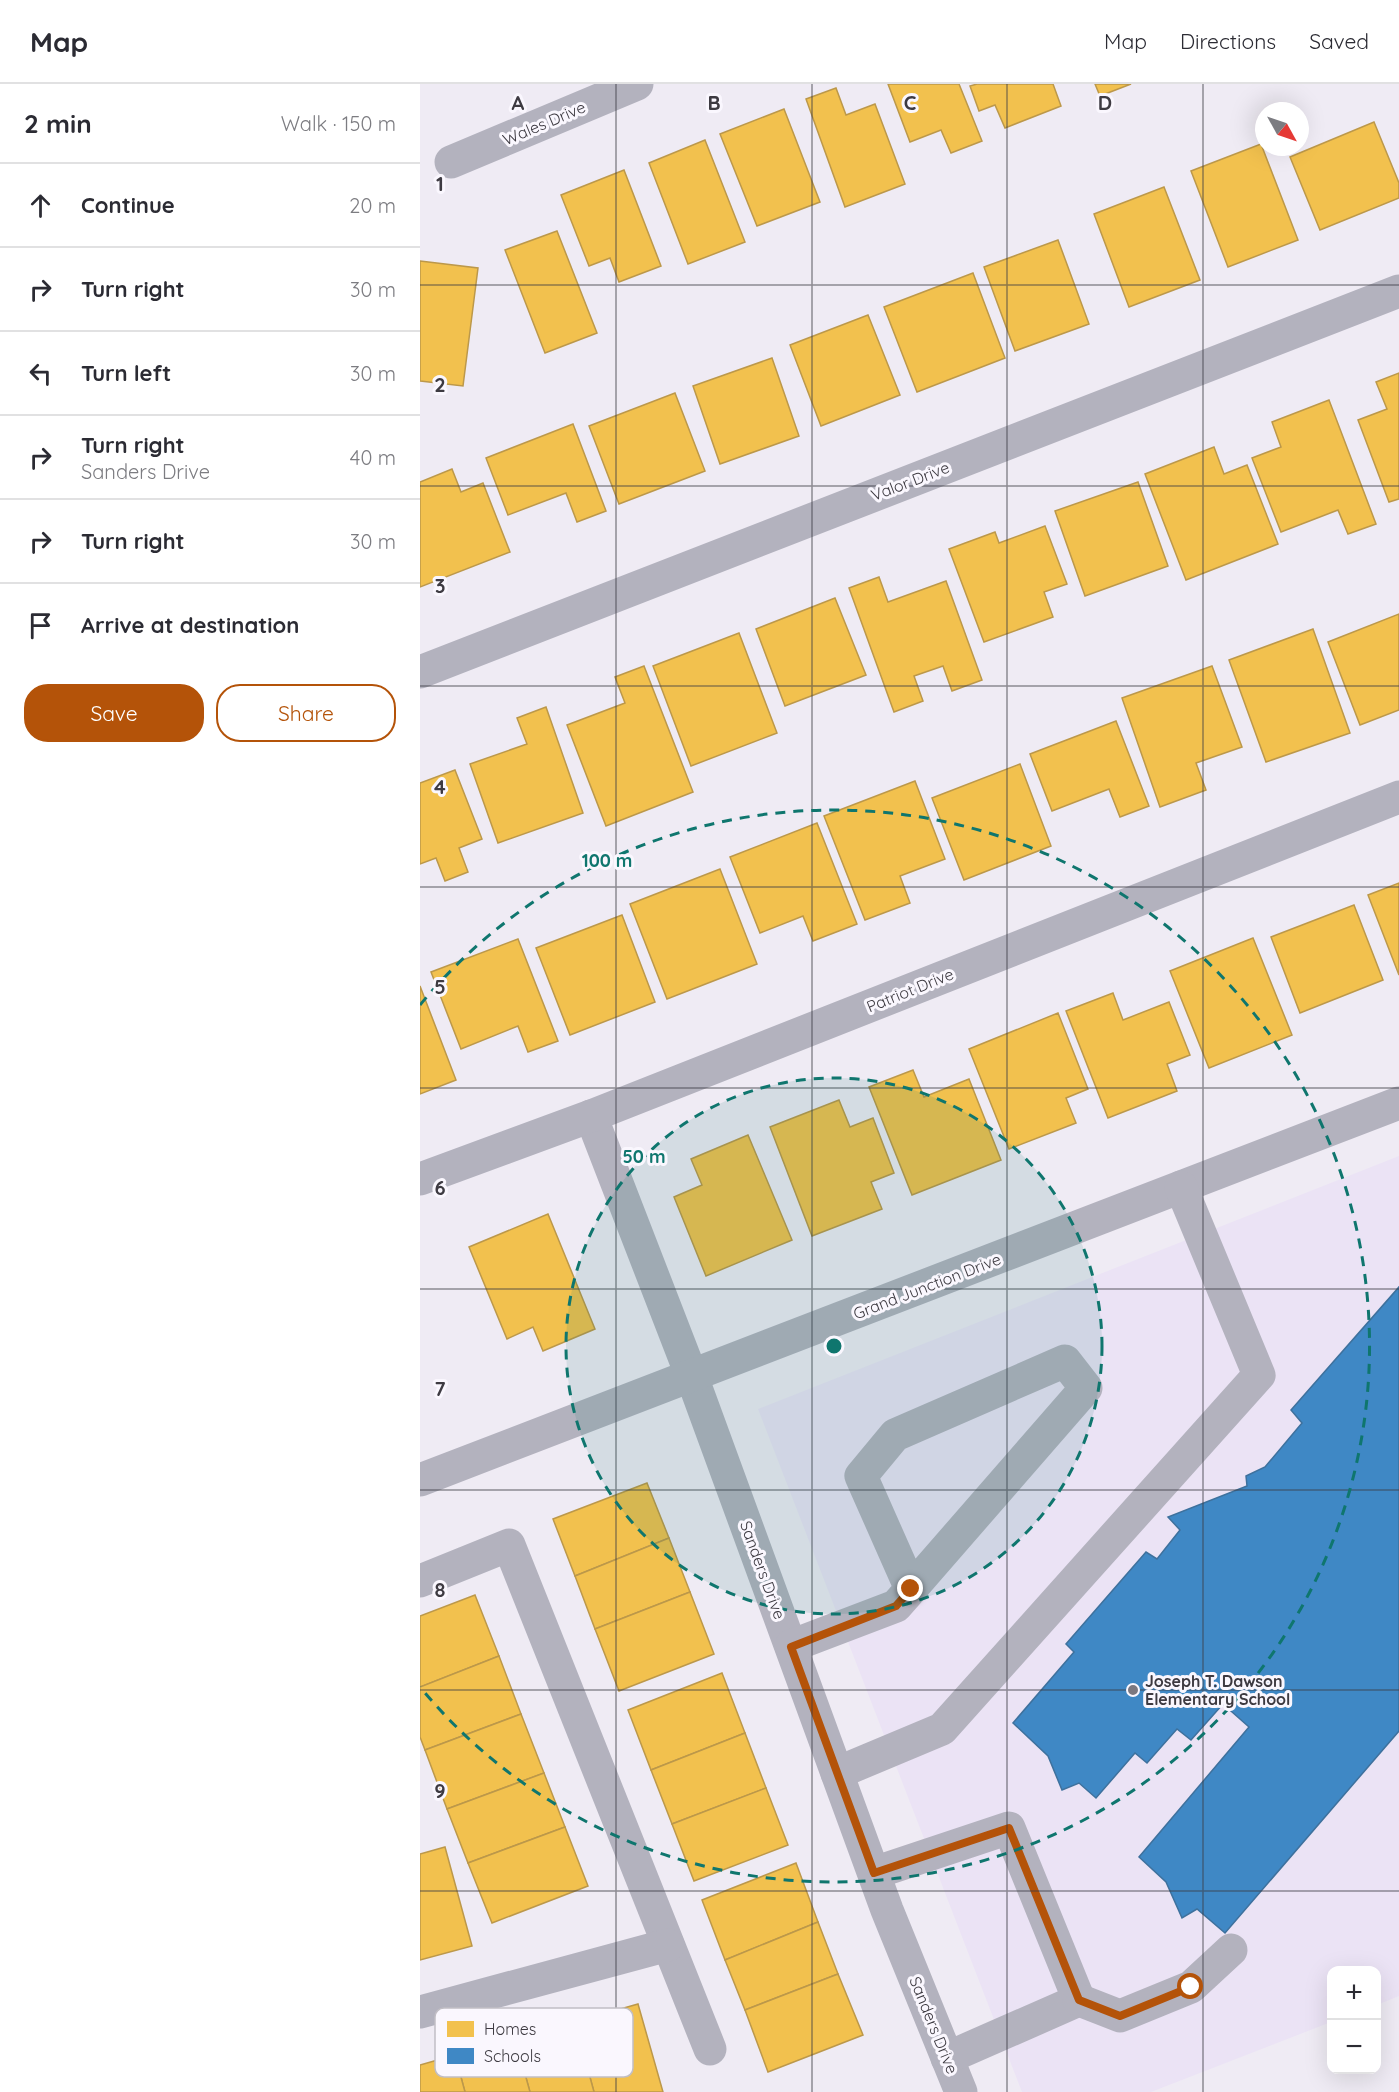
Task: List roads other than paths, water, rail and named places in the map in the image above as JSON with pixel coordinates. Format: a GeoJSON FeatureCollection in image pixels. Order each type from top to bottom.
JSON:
{"type":"FeatureCollection","features":[{"type":"Feature","properties":{"kind":"street","name":"Wales Drive"},"geometry":{"type":"LineString","coordinates":[[451,162],[637,84]]}},
{"type":"Feature","properties":{"kind":"street","name":"Valor Drive"},"geometry":{"type":"LineString","coordinates":[[420,672],[1399,291]]}},
{"type":"Feature","properties":{"kind":"street","name":"Patriot Drive"},"geometry":{"type":"LineString","coordinates":[[420,1179],[591,1116],[1399,797]]}},
{"type":"Feature","properties":{"kind":"street","name":"Grand Junction Drive"},"geometry":{"type":"LineString","coordinates":[[420,1480],[692,1377],[1399,1102]]}},
{"type":"Feature","properties":{"kind":"street","name":"Sanders Drive"},"geometry":{"type":"LineString","coordinates":[[591,1116],[692,1377],[874,1873],[961,2092]]}},
{"type":"Feature","properties":{"kind":"street"},"geometry":{"type":"LineString","coordinates":[[837,1773],[942,1730],[1259,1375],[1181,1187]]}},
{"type":"Feature","properties":{"kind":"street"},"geometry":{"type":"LineString","coordinates":[[791,1647],[896,1606],[911,1589],[1086,1388],[1065,1361],[895,1435],[861,1476],[911,1589]]}},
{"type":"Feature","properties":{"kind":"street"},"geometry":{"type":"LineString","coordinates":[[420,1581],[509,1545],[710,2049]]}},
{"type":"Feature","properties":{"kind":"street"},"geometry":{"type":"LineString","coordinates":[[874,1873],[1009,1828],[1079,2000]]}},
{"type":"Feature","properties":{"kind":"street"},"geometry":{"type":"LineString","coordinates":[[420,2012],[668,1945]]}},
{"type":"Feature","properties":{"kind":"street"},"geometry":{"type":"LineString","coordinates":[[947,2058],[1079,2000],[1120,2016],[1191,1987],[1231,1950]]}},
{"type":"Feature","properties":{"kind":"place","name":"Joseph T. Dawson Elementary School"},"geometry":{"type":"Point","coordinates":[1133,1690]}}]}
